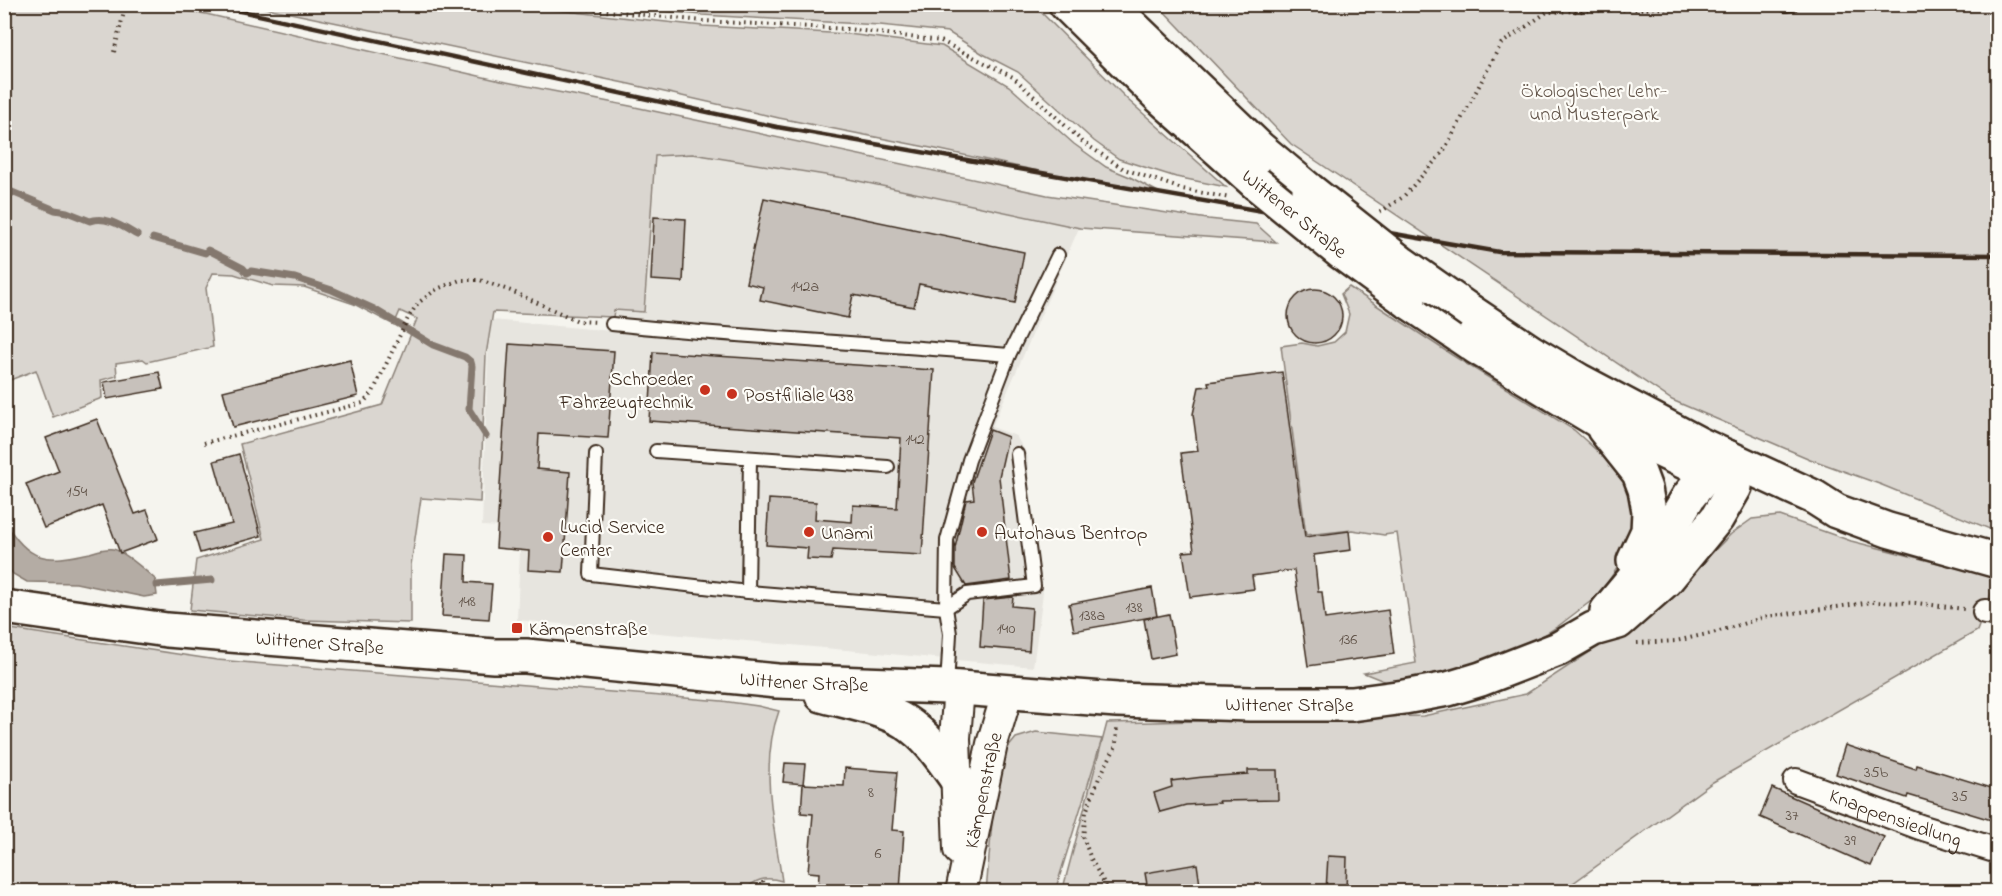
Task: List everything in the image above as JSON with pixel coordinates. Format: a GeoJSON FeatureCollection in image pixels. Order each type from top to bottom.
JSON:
{"type":"FeatureCollection","features":[{"type":"Feature","properties":{"kind":"main road","name":"Wittener Straße"},"geometry":{"type":"LineString","coordinates":[[1066,4],[1159,96],[1245,191],[1342,253],[1476,347],[1597,420],[1724,472],[1809,512],[1836,511],[1888,531],[1998,561]]}},
{"type":"Feature","properties":{"kind":"main road","name":"Wittener Straße"},"geometry":{"type":"LineString","coordinates":[[1109,4],[1259,148],[1400,262],[1530,352],[1724,472]]}},
{"type":"Feature","properties":{"kind":"main road"},"geometry":{"type":"LineString","coordinates":[[1597,420],[1639,473],[1649,511],[1648,531],[1617,598]]}},
{"type":"Feature","properties":{"kind":"main road","name":"Wittener Straße"},"geometry":{"type":"LineString","coordinates":[[1593,629],[1653,556],[1689,496],[1724,472]]}},
{"type":"Feature","properties":{"kind":"main road","name":"Wittener Straße"},"geometry":{"type":"LineString","coordinates":[[4,607],[167,630],[494,656],[533,657],[777,681],[953,688],[1128,700],[1250,704],[1352,704],[1448,689],[1481,679],[1558,649],[1593,629],[1618,621],[1666,580],[1717,518],[1724,472]]}},
{"type":"Feature","properties":{"kind":"main road"},"geometry":{"type":"LineString","coordinates":[[777,681],[870,709],[904,722],[926,739],[955,777]]}},
{"type":"Feature","properties":{"kind":"street","name":"Kämpenstraße"},"geometry":{"type":"LineString","coordinates":[[953,688],[961,891]]}},
{"type":"Feature","properties":{"kind":"street","name":"Kämpenstraße"},"geometry":{"type":"LineString","coordinates":[[961,891],[992,744],[1008,691]]}},
{"type":"Feature","properties":{"kind":"street","name":"Knappensiedlung"},"geometry":{"type":"LineString","coordinates":[[1796,781],[1920,827],[1998,851]]}},
{"type":"Feature","properties":{"kind":"lane"},"geometry":{"type":"LineString","coordinates":[[1786,5],[1792,4]]}},
{"type":"Feature","properties":{"kind":"lane"},"geometry":{"type":"LineString","coordinates":[[953,688],[950,634],[945,608],[947,540],[969,459],[1009,355],[1058,255]]}},
{"type":"Feature","properties":{"kind":"lane"},"geometry":{"type":"LineString","coordinates":[[612,324],[678,331],[900,345],[1009,355]]}},
{"type":"Feature","properties":{"kind":"lane"},"geometry":{"type":"LineString","coordinates":[[656,451],[888,467]]}},
{"type":"Feature","properties":{"kind":"lane"},"geometry":{"type":"LineString","coordinates":[[596,454],[591,574],[748,592],[945,608],[967,594],[1034,586],[1017,454]]}},
{"type":"Feature","properties":{"kind":"lane"},"geometry":{"type":"LineString","coordinates":[[748,592],[750,458]]}},
{"type":"Feature","properties":{"kind":"path"},"geometry":{"type":"LineString","coordinates":[[114,52],[126,4]]}},
{"type":"Feature","properties":{"kind":"path"},"geometry":{"type":"LineString","coordinates":[[541,4],[703,21],[848,29],[941,41],[1013,77],[1084,143],[1124,169],[1182,189],[1245,191]]}},
{"type":"Feature","properties":{"kind":"path"},"geometry":{"type":"LineString","coordinates":[[1379,213],[1403,197],[1443,152],[1501,44],[1547,12],[1786,5]]}},
{"type":"Feature","properties":{"kind":"path"},"geometry":{"type":"LineString","coordinates":[[204,443],[363,403],[373,392],[408,318],[418,303],[437,289],[460,280],[480,280],[511,291],[578,321],[612,324]]}},
{"type":"Feature","properties":{"kind":"path"},"geometry":{"type":"LineString","coordinates":[[1636,643],[1676,641],[1765,617],[1872,602],[1917,603],[1991,612]]}},
{"type":"Feature","properties":{"kind":"path"},"geometry":{"type":"LineString","coordinates":[[1109,891],[1091,859],[1083,837],[1086,812],[1099,778],[1116,746]]}},
{"type":"Feature","properties":{"kind":"path"},"geometry":{"type":"LineString","coordinates":[[763,882],[765,891]]}},
{"type":"Feature","properties":{"kind":"shaded area"},"geometry":{"type":"Polygon","coordinates":[[[693,154],[844,178],[1079,228],[992,427],[1016,436],[1028,457],[1028,492],[1043,593],[1033,667],[517,620],[521,528],[482,526],[488,354],[492,320],[612,331],[615,311],[645,312],[656,157],[693,154]]]}},
{"type":"Feature","properties":{"kind":"shaded area"},"geometry":{"type":"Polygon","coordinates":[[[4,520],[21,544],[30,552],[40,556],[61,558],[104,549],[113,549],[123,553],[155,579],[157,595],[144,597],[76,583],[27,582],[13,574],[5,564],[4,520]]]}},
{"type":"Feature","properties":{"kind":"green space"},"geometry":{"type":"Polygon","coordinates":[[[5,4],[150,5],[206,14],[501,81],[630,106],[1047,195],[1256,224],[1276,242],[1080,228],[844,178],[693,154],[655,156],[644,312],[614,310],[613,317],[493,312],[486,355],[480,502],[421,498],[411,565],[411,623],[303,620],[190,610],[196,560],[264,539],[240,444],[382,405],[417,319],[400,311],[394,325],[354,304],[304,287],[273,286],[234,274],[213,273],[206,288],[213,347],[147,362],[143,359],[116,363],[117,376],[101,380],[102,398],[53,417],[36,370],[5,382],[5,4]]]}},
{"type":"Feature","properties":{"kind":"green space"},"geometry":{"type":"Polygon","coordinates":[[[501,4],[703,26],[848,34],[942,46],[1009,86],[1074,144],[1106,167],[1160,193],[1052,174],[779,118],[252,5],[501,4]]]}},
{"type":"Feature","properties":{"kind":"green space"},"geometry":{"type":"Polygon","coordinates":[[[604,5],[1034,5],[1128,100],[1226,187],[1176,177],[1119,159],[1094,141],[1018,72],[948,32],[880,25],[702,15],[604,5]]]}},
{"type":"Feature","properties":{"kind":"green space","name":"Ökologischer Lehr- und Musterpark"},"geometry":{"type":"Polygon","coordinates":[[[1158,5],[1997,5],[1997,532],[1882,485],[1810,459],[1672,400],[1291,144],[1158,5]]]}},
{"type":"Feature","properties":{"kind":"green space"},"geometry":{"type":"Polygon","coordinates":[[[1349,287],[1452,355],[1574,430],[1605,458],[1623,480],[1632,503],[1634,527],[1622,561],[1599,595],[1557,627],[1511,656],[1396,686],[1364,673],[1416,663],[1397,533],[1384,535],[1352,530],[1306,535],[1281,346],[1302,343],[1317,346],[1334,342],[1345,332],[1349,314],[1341,294],[1349,287]]]}},
{"type":"Feature","properties":{"kind":"green space"},"geometry":{"type":"Polygon","coordinates":[[[1780,516],[1851,541],[1997,578],[1977,631],[1713,782],[1562,891],[1062,892],[1107,723],[1423,716],[1526,694],[1657,608],[1731,534],[1752,519],[1780,516]]]}},
{"type":"Feature","properties":{"kind":"green space"},"geometry":{"type":"Polygon","coordinates":[[[4,628],[217,660],[722,701],[779,711],[773,732],[769,774],[772,817],[782,881],[761,880],[743,892],[5,891],[4,628]]]}},
{"type":"Feature","properties":{"kind":"green space"},"geometry":{"type":"Polygon","coordinates":[[[1036,732],[1102,739],[1055,891],[986,892],[996,776],[1002,755],[1016,738],[1036,732]]]}},
{"type":"Feature","properties":{"kind":"building"},"geometry":{"type":"Polygon","coordinates":[[[764,198],[1024,252],[1015,303],[919,284],[914,307],[853,295],[848,318],[760,300],[763,287],[746,283],[764,198]]]}},
{"type":"Feature","properties":{"kind":"building"},"geometry":{"type":"Polygon","coordinates":[[[654,217],[686,219],[683,282],[651,280],[654,217]]]}},
{"type":"Feature","properties":{"kind":"building"},"geometry":{"type":"Polygon","coordinates":[[[1310,289],[1320,289],[1330,293],[1338,301],[1342,316],[1338,331],[1330,339],[1320,343],[1310,343],[1300,339],[1292,331],[1288,321],[1288,311],[1292,301],[1300,293],[1310,289]]]}},
{"type":"Feature","properties":{"kind":"building"},"geometry":{"type":"Polygon","coordinates":[[[509,344],[614,351],[608,438],[539,434],[537,469],[570,472],[563,572],[528,570],[529,551],[496,548],[509,344]]]}},
{"type":"Feature","properties":{"kind":"building"},"geometry":{"type":"Polygon","coordinates":[[[653,352],[934,370],[922,555],[833,550],[831,560],[807,559],[808,548],[766,545],[769,499],[816,502],[815,519],[852,522],[853,505],[897,508],[901,438],[649,421],[653,352]]]}},
{"type":"Feature","properties":{"kind":"building"},"geometry":{"type":"Polygon","coordinates":[[[350,360],[358,396],[233,427],[223,391],[350,360]]]}},
{"type":"Feature","properties":{"kind":"building"},"geometry":{"type":"Polygon","coordinates":[[[159,372],[163,389],[107,399],[104,382],[159,372]]]}},
{"type":"Feature","properties":{"kind":"building"},"geometry":{"type":"Polygon","coordinates":[[[1282,372],[1305,537],[1349,531],[1351,550],[1314,555],[1318,592],[1322,592],[1325,619],[1388,610],[1394,654],[1308,666],[1294,570],[1252,576],[1254,589],[1190,597],[1183,552],[1194,551],[1181,453],[1198,451],[1193,414],[1199,387],[1209,386],[1208,382],[1282,372]]]}},
{"type":"Feature","properties":{"kind":"building"},"geometry":{"type":"Polygon","coordinates":[[[97,419],[135,514],[147,510],[158,539],[120,553],[102,505],[44,528],[26,484],[59,471],[46,438],[97,419]]]}},
{"type":"Feature","properties":{"kind":"building","name":"Autohaus Bentrop"},"geometry":{"type":"Polygon","coordinates":[[[990,430],[1008,437],[999,477],[1011,580],[966,586],[955,568],[955,548],[966,500],[974,499],[972,482],[990,430]]]}},
{"type":"Feature","properties":{"kind":"building"},"geometry":{"type":"Polygon","coordinates":[[[239,454],[261,536],[200,553],[194,533],[232,524],[214,461],[239,454]]]}},
{"type":"Feature","properties":{"kind":"building"},"geometry":{"type":"Polygon","coordinates":[[[446,554],[467,555],[466,582],[492,584],[489,619],[442,616],[446,554]]]}},
{"type":"Feature","properties":{"kind":"building"},"geometry":{"type":"Polygon","coordinates":[[[1152,588],[1157,616],[1074,631],[1069,604],[1152,588]]]}},
{"type":"Feature","properties":{"kind":"building"},"geometry":{"type":"Polygon","coordinates":[[[1013,597],[1012,606],[1032,608],[1029,651],[980,647],[983,600],[1013,597]]]}},
{"type":"Feature","properties":{"kind":"building"},"geometry":{"type":"Polygon","coordinates":[[[1169,614],[1176,654],[1151,659],[1144,619],[1169,614]]]}},
{"type":"Feature","properties":{"kind":"building"},"geometry":{"type":"Polygon","coordinates":[[[1845,745],[1916,769],[1917,765],[1998,790],[1998,822],[1908,795],[1907,798],[1836,774],[1845,745]]]}},
{"type":"Feature","properties":{"kind":"building"},"geometry":{"type":"Polygon","coordinates":[[[785,763],[805,764],[803,784],[783,782],[785,763]]]}},
{"type":"Feature","properties":{"kind":"building"},"geometry":{"type":"Polygon","coordinates":[[[845,768],[897,772],[892,830],[904,831],[900,891],[818,891],[819,873],[808,872],[813,814],[801,813],[803,784],[844,786],[845,768]]]}},
{"type":"Feature","properties":{"kind":"building"},"geometry":{"type":"Polygon","coordinates":[[[1248,770],[1277,770],[1278,800],[1219,801],[1220,803],[1186,805],[1160,812],[1154,793],[1172,787],[1171,781],[1248,774],[1248,770]]]}},
{"type":"Feature","properties":{"kind":"building"},"geometry":{"type":"Polygon","coordinates":[[[1772,788],[1884,837],[1871,866],[1760,817],[1772,788]]]}},
{"type":"Feature","properties":{"kind":"building"},"geometry":{"type":"Polygon","coordinates":[[[1328,856],[1347,857],[1346,891],[1326,891],[1328,856]]]}},
{"type":"Feature","properties":{"kind":"building"},"geometry":{"type":"Polygon","coordinates":[[[1197,864],[1200,885],[1148,890],[1145,873],[1197,864]]]}},
{"type":"Feature","properties":{"kind":"waterway"},"geometry":{"type":"LineString","coordinates":[[4,191],[90,221],[108,221],[137,235]]}},
{"type":"Feature","properties":{"kind":"waterway"},"geometry":{"type":"LineString","coordinates":[[153,238],[205,253],[208,250],[243,268],[247,273],[251,271],[295,278],[332,290],[374,309],[433,345],[465,357],[472,366],[469,409],[486,436]]}},
{"type":"Feature","properties":{"kind":"waterway"},"geometry":{"type":"LineString","coordinates":[[156,585],[212,580]]}},
{"type":"Feature","properties":{"kind":"railway"},"geometry":{"type":"LineString","coordinates":[[208,4],[777,127],[1499,252],[1998,255]]}},
{"type":"Feature","properties":{"kind":"place","name":"Schroeder Fahrzeugtechnik"},"geometry":{"type":"Point","coordinates":[705,390]}},
{"type":"Feature","properties":{"kind":"place","name":"Postfiliale 438"},"geometry":{"type":"Point","coordinates":[732,394]}},
{"type":"Feature","properties":{"kind":"place","name":"Unami"},"geometry":{"type":"Point","coordinates":[809,532]}},
{"type":"Feature","properties":{"kind":"place","name":"Autohaus Bentrop"},"geometry":{"type":"Point","coordinates":[982,532]}},
{"type":"Feature","properties":{"kind":"place","name":"Lucid Service Center"},"geometry":{"type":"Point","coordinates":[548,537]}},
{"type":"Feature","properties":{"kind":"place","name":"Kämpenstraße"},"geometry":{"type":"Point","coordinates":[517,628]}}]}
